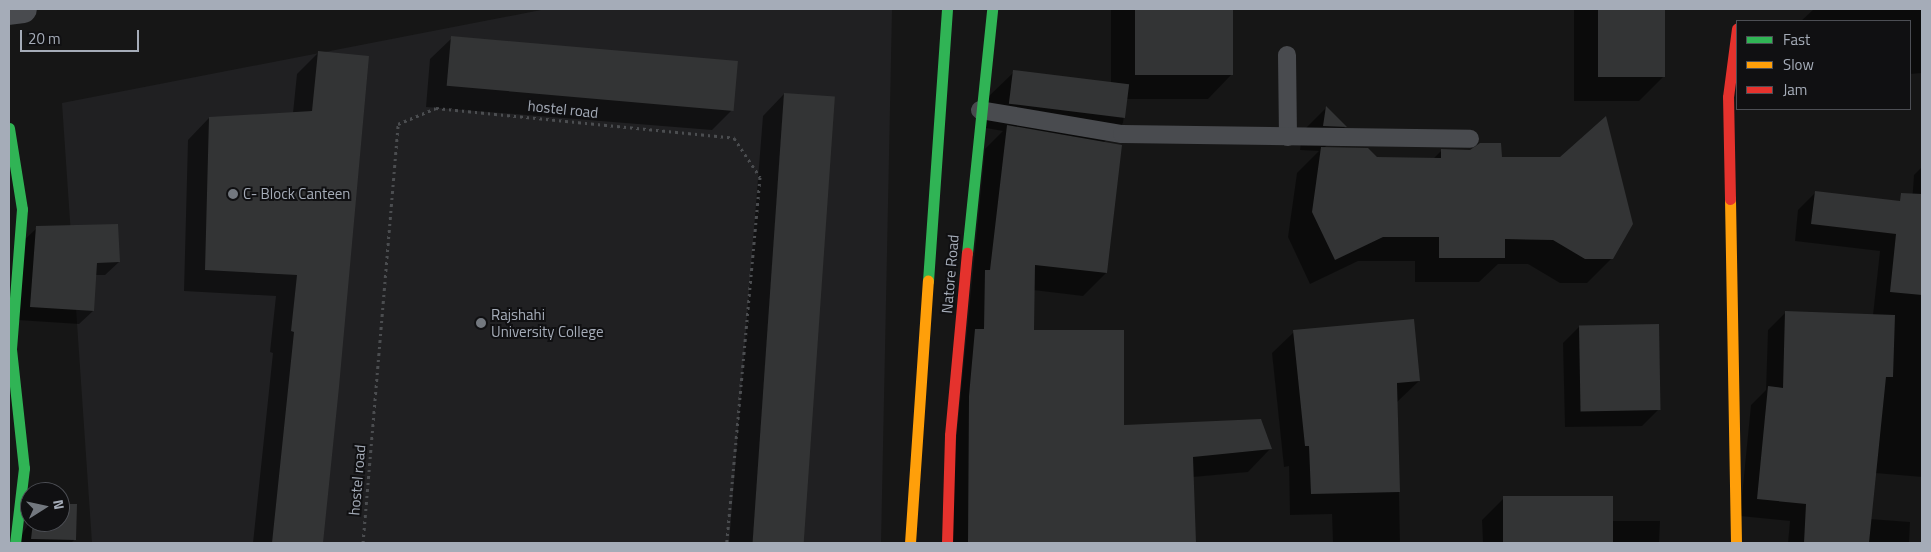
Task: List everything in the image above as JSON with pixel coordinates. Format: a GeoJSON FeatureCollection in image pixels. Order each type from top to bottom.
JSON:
{"type":"FeatureCollection","features":[{"type":"Feature","properties":{"kind":"main road"},"geometry":{"type":"LineString","coordinates":[[910,543],[947,9]]}},
{"type":"Feature","properties":{"kind":"main road","name":"Natore Road"},"geometry":{"type":"LineString","coordinates":[[947,543],[950,436],[980,110],[992,9]]}},
{"type":"Feature","properties":{"kind":"main road"},"geometry":{"type":"LineString","coordinates":[[1736,37],[1728,97],[1736,543]]}},
{"type":"Feature","properties":{"kind":"main road"},"geometry":{"type":"LineString","coordinates":[[9,128],[22,209],[11,349],[24,468],[15,543]]}},
{"type":"Feature","properties":{"kind":"street"},"geometry":{"type":"LineString","coordinates":[[9,12],[23,9]]}},
{"type":"Feature","properties":{"kind":"lane"},"geometry":{"type":"LineString","coordinates":[[1287,55],[1288,137]]}},
{"type":"Feature","properties":{"kind":"lane"},"geometry":{"type":"LineString","coordinates":[[980,110],[1122,134],[1470,139]]}},
{"type":"Feature","properties":{"kind":"path","name":"hostel road"},"geometry":{"type":"LineString","coordinates":[[363,543],[398,124],[436,108],[734,138],[760,177],[726,543]]}},
{"type":"Feature","properties":{"kind":"shaded area","name":"Rajshahi University College"},"geometry":{"type":"Polygon","coordinates":[[[546,9],[892,9],[881,543],[92,543],[62,103],[546,9]]]}},
{"type":"Feature","properties":{"kind":"building"},"geometry":{"type":"Polygon","coordinates":[[[1135,9],[1233,9],[1233,75],[1135,75],[1135,9]]]}},
{"type":"Feature","properties":{"kind":"building"},"geometry":{"type":"Polygon","coordinates":[[[1598,9],[1665,9],[1665,77],[1598,77],[1598,9]]]}},
{"type":"Feature","properties":{"kind":"building"},"geometry":{"type":"Polygon","coordinates":[[[451,36],[738,61],[734,111],[447,86],[451,36]]]}},
{"type":"Feature","properties":{"kind":"building"},"geometry":{"type":"Polygon","coordinates":[[[318,51],[369,56],[339,387],[323,543],[272,543],[294,332],[291,331],[297,275],[205,270],[209,117],[312,111],[318,51]]]}},
{"type":"Feature","properties":{"kind":"building"},"geometry":{"type":"Polygon","coordinates":[[[1013,70],[1129,84],[1125,118],[1009,104],[1013,70]]]}},
{"type":"Feature","properties":{"kind":"building"},"geometry":{"type":"Polygon","coordinates":[[[784,93],[835,97],[804,543],[753,543],[784,93]]]}},
{"type":"Feature","properties":{"kind":"building"},"geometry":{"type":"Polygon","coordinates":[[[1326,106],[1347,127],[1323,126],[1326,106]]]}},
{"type":"Feature","properties":{"kind":"building"},"geometry":{"type":"Polygon","coordinates":[[[1606,116],[1633,224],[1613,259],[1585,259],[1553,240],[1505,239],[1505,258],[1439,258],[1439,237],[1383,237],[1335,260],[1312,212],[1321,147],[1368,148],[1377,157],[1441,158],[1441,149],[1470,150],[1480,143],[1501,143],[1502,157],[1560,157],[1606,116]]]}},
{"type":"Feature","properties":{"kind":"building"},"geometry":{"type":"Polygon","coordinates":[[[1007,125],[1122,145],[1107,273],[1035,265],[1034,330],[1124,330],[1124,425],[1261,419],[1272,449],[1193,457],[1196,543],[968,543],[969,396],[975,329],[984,329],[985,270],[990,270],[1007,125]]]}},
{"type":"Feature","properties":{"kind":"building"},"geometry":{"type":"Polygon","coordinates":[[[1815,191],[1900,201],[1901,193],[1922,194],[1922,295],[1890,292],[1896,234],[1811,224],[1815,191]]]}},
{"type":"Feature","properties":{"kind":"building"},"geometry":{"type":"Polygon","coordinates":[[[118,224],[120,262],[97,263],[94,311],[30,307],[36,226],[118,224]]]}},
{"type":"Feature","properties":{"kind":"building"},"geometry":{"type":"Polygon","coordinates":[[[1785,311],[1895,315],[1893,377],[1886,377],[1869,543],[1804,543],[1806,504],[1757,499],[1768,386],[1783,388],[1785,311]]]}},
{"type":"Feature","properties":{"kind":"building"},"geometry":{"type":"Polygon","coordinates":[[[1414,319],[1420,381],[1397,383],[1400,492],[1311,494],[1309,446],[1305,446],[1293,330],[1414,319]]]}},
{"type":"Feature","properties":{"kind":"building"},"geometry":{"type":"Polygon","coordinates":[[[1659,324],[1661,410],[1581,411],[1579,325],[1659,324]]]}},
{"type":"Feature","properties":{"kind":"building"},"geometry":{"type":"Polygon","coordinates":[[[1503,496],[1613,496],[1613,543],[1503,543],[1503,496]]]}},
{"type":"Feature","properties":{"kind":"building"},"geometry":{"type":"Polygon","coordinates":[[[70,504],[77,504],[76,540],[31,539],[32,532],[70,532],[70,504]]]}},
{"type":"Feature","properties":{"kind":"traffic: fast"},"geometry":{"type":"LineString","coordinates":[[928,281],[947,9]]}},
{"type":"Feature","properties":{"kind":"traffic: fast"},"geometry":{"type":"LineString","coordinates":[[967,253],[992,9]]}},
{"type":"Feature","properties":{"kind":"traffic: fast"},"geometry":{"type":"LineString","coordinates":[[9,128],[22,209],[11,349],[24,468],[15,543]]}},
{"type":"Feature","properties":{"kind":"traffic: slow"},"geometry":{"type":"LineString","coordinates":[[1730,199],[1736,543]]}},
{"type":"Feature","properties":{"kind":"traffic: slow"},"geometry":{"type":"LineString","coordinates":[[910,543],[928,281]]}},
{"type":"Feature","properties":{"kind":"traffic: jam"},"geometry":{"type":"LineString","coordinates":[[1730,199],[1728,97],[1736,37]]}},
{"type":"Feature","properties":{"kind":"traffic: jam"},"geometry":{"type":"LineString","coordinates":[[947,543],[950,435],[967,253]]}},
{"type":"Feature","properties":{"kind":"place","name":"C- Block Canteen"},"geometry":{"type":"Point","coordinates":[233,194]}},
{"type":"Feature","properties":{"kind":"place","name":"Rajshahi University College"},"geometry":{"type":"Point","coordinates":[481,323]}}]}
